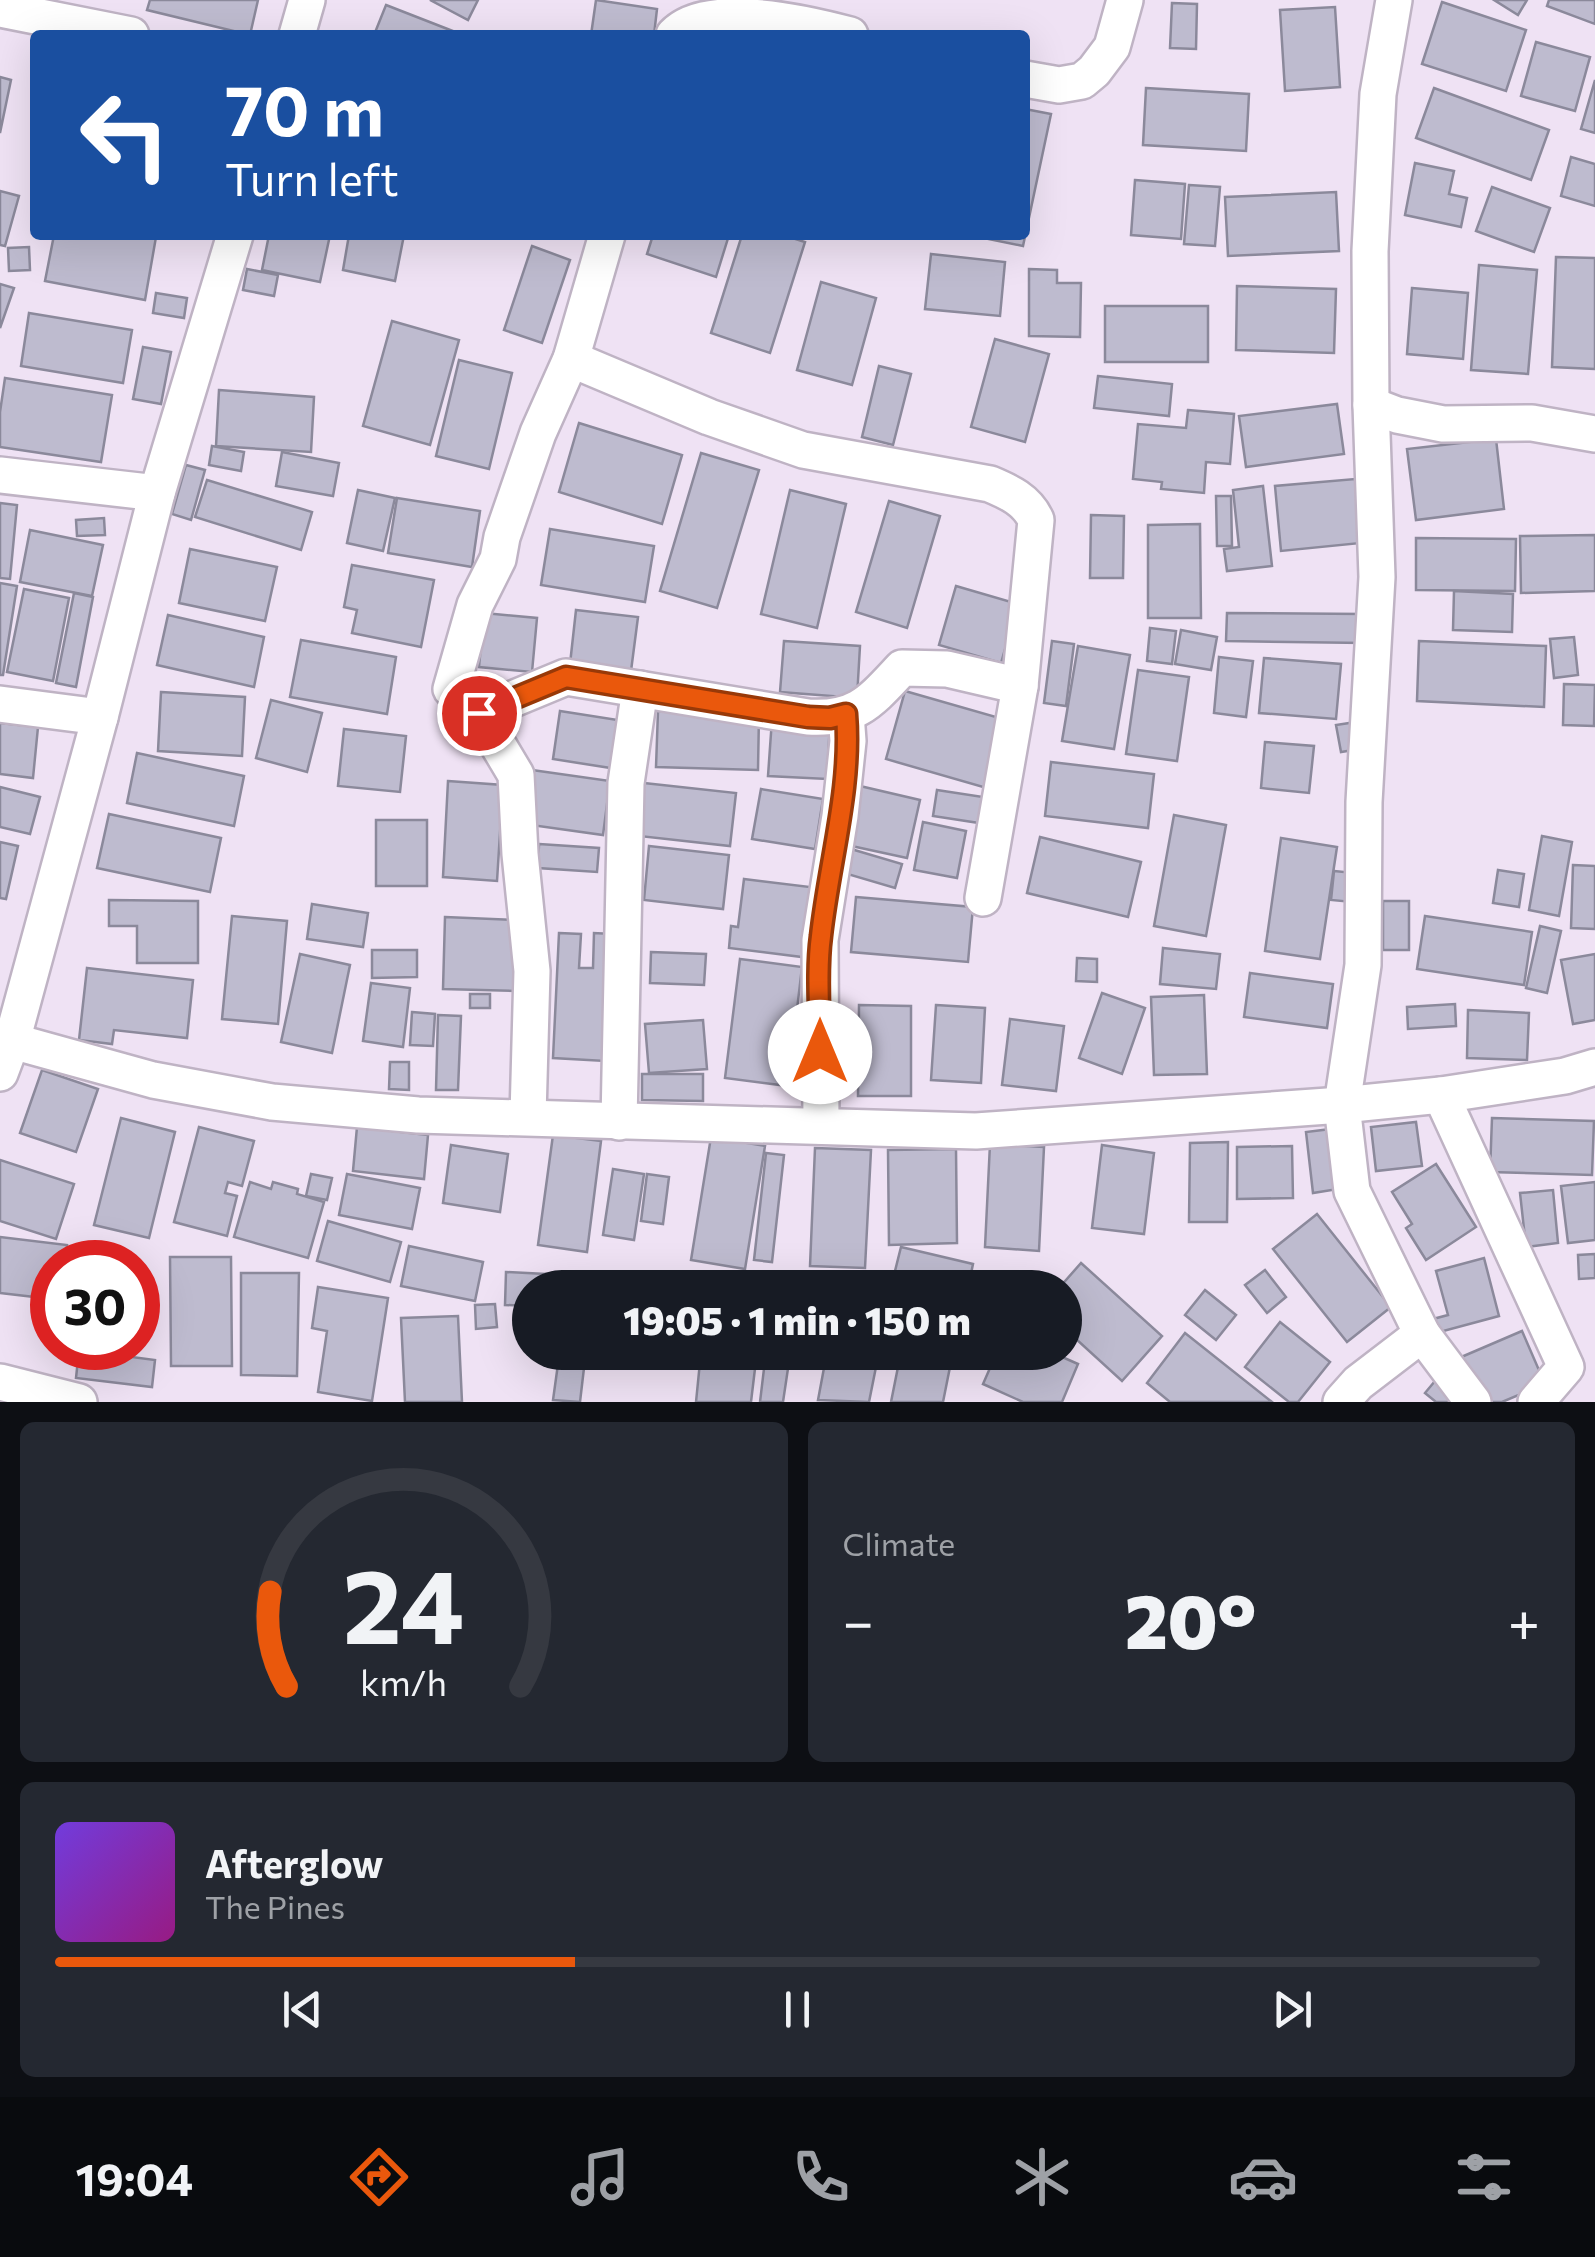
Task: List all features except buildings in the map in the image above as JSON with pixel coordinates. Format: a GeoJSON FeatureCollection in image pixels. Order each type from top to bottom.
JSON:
{"type":"FeatureCollection","features":[{"type":"Feature","properties":{"kind":"street"},"geometry":{"type":"LineString","coordinates":[[298,30],[307,0]]}},
{"type":"Feature","properties":{"kind":"street"},"geometry":{"type":"LineString","coordinates":[[1030,79],[1059,85],[1082,81],[1112,47],[1125,0]]}},
{"type":"Feature","properties":{"kind":"street"},"geometry":{"type":"LineString","coordinates":[[1394,0],[1378,94],[1370,251],[1376,577],[1364,802],[1363,964],[1342,1105],[1352,1191],[1422,1334],[1473,1402]]}},
{"type":"Feature","properties":{"kind":"street"},"geometry":{"type":"LineString","coordinates":[[0,9],[106,30]]}},
{"type":"Feature","properties":{"kind":"street"},"geometry":{"type":"LineString","coordinates":[[679,30],[688,21],[708,13],[750,10],[830,30]]}},
{"type":"Feature","properties":{"kind":"street"},"geometry":{"type":"LineString","coordinates":[[233,240],[157,493],[6,1056],[272,1102],[418,1115],[976,1131],[1440,1095],[1565,1076],[1595,1067]]}},
{"type":"Feature","properties":{"kind":"street"},"geometry":{"type":"LineString","coordinates":[[528,1116],[532,971],[516,775],[479,713],[451,689],[475,606],[498,559],[538,434],[571,359],[606,240]]}},
{"type":"Feature","properties":{"kind":"street"},"geometry":{"type":"LineString","coordinates":[[571,359],[709,417],[803,450],[990,484],[1032,508],[1036,520],[1020,686],[983,898]]}},
{"type":"Feature","properties":{"kind":"street"},"geometry":{"type":"LineString","coordinates":[[1371,405],[1397,415],[1443,424],[1532,423],[1595,434]]}},
{"type":"Feature","properties":{"kind":"street"},"geometry":{"type":"LineString","coordinates":[[0,475],[157,493]]}},
{"type":"Feature","properties":{"kind":"street"},"geometry":{"type":"LineString","coordinates":[[479,713],[566,677],[830,718],[872,700],[902,668],[947,669],[1020,686]]}},
{"type":"Feature","properties":{"kind":"street"},"geometry":{"type":"LineString","coordinates":[[619,1122],[626,783],[640,689]]}},
{"type":"Feature","properties":{"kind":"street"},"geometry":{"type":"LineString","coordinates":[[0,704],[100,717]]}},
{"type":"Feature","properties":{"kind":"street"},"geometry":{"type":"LineString","coordinates":[[820,1126],[820,940],[844,778],[846,714]]}},
{"type":"Feature","properties":{"kind":"street"},"geometry":{"type":"LineString","coordinates":[[1440,1095],[1566,1367],[1536,1402]]}},
{"type":"Feature","properties":{"kind":"street"},"geometry":{"type":"LineString","coordinates":[[1341,1402],[1358,1383],[1422,1334]]}},
{"type":"Feature","properties":{"kind":"street"},"geometry":{"type":"LineString","coordinates":[[0,1382],[79,1402]]}},
{"type":"Feature","properties":{"kind":"route"},"geometry":{"type":"LineString","coordinates":[[479,713],[566,677],[808,717],[846,714],[848,741],[840,816],[820,940],[820,1052]]}}]}
